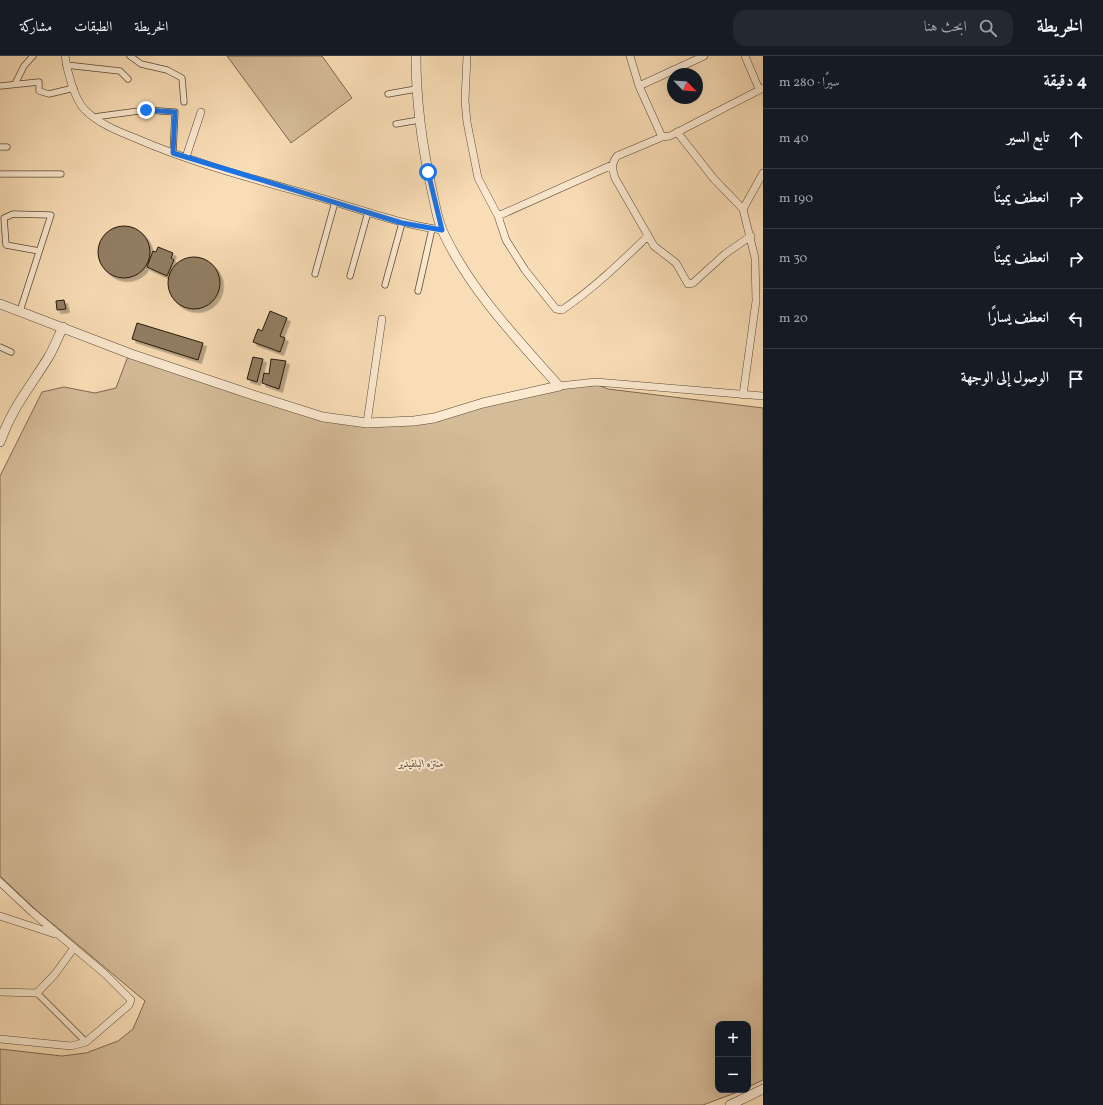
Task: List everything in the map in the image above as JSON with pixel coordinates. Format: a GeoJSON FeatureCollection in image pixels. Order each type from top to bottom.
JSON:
{"type":"FeatureCollection","features":[{"type":"Feature","properties":{"kind":"street"},"geometry":{"type":"LineString","coordinates":[[15,84],[24,66],[33,56]]}},
{"type":"Feature","properties":{"kind":"street"},"geometry":{"type":"LineString","coordinates":[[65,56],[66,65],[82,106],[94,117],[123,133],[173,153],[266,183],[335,202],[402,223],[442,230]]}},
{"type":"Feature","properties":{"kind":"street"},"geometry":{"type":"LineString","coordinates":[[130,56],[141,64],[167,70],[182,78],[184,102]]}},
{"type":"Feature","properties":{"kind":"street"},"geometry":{"type":"LineString","coordinates":[[416,56],[416,89],[419,120],[428,172],[442,230],[461,265],[484,297],[514,336],[559,386]]}},
{"type":"Feature","properties":{"kind":"street"},"geometry":{"type":"LineString","coordinates":[[467,56],[465,101],[467,122],[478,178],[498,216],[506,240],[525,270],[558,310],[564,308],[584,293],[620,263],[648,236]]}},
{"type":"Feature","properties":{"kind":"street"},"geometry":{"type":"LineString","coordinates":[[630,56],[638,86],[662,137]]}},
{"type":"Feature","properties":{"kind":"street"},"geometry":{"type":"LineString","coordinates":[[638,86],[704,56]]}},
{"type":"Feature","properties":{"kind":"street"},"geometry":{"type":"LineString","coordinates":[[498,216],[612,165],[617,156],[662,137],[670,136],[761,88],[746,56]]}},
{"type":"Feature","properties":{"kind":"street"},"geometry":{"type":"LineString","coordinates":[[66,65],[120,71],[128,79]]}},
{"type":"Feature","properties":{"kind":"street"},"geometry":{"type":"LineString","coordinates":[[0,86],[39,82],[39,91],[49,94],[74,88]]}},
{"type":"Feature","properties":{"kind":"street"},"geometry":{"type":"LineString","coordinates":[[388,94],[416,89]]}},
{"type":"Feature","properties":{"kind":"street"},"geometry":{"type":"LineString","coordinates":[[94,117],[146,110],[175,112],[173,153]]}},
{"type":"Feature","properties":{"kind":"street"},"geometry":{"type":"LineString","coordinates":[[186,157],[202,112]]}},
{"type":"Feature","properties":{"kind":"street"},"geometry":{"type":"LineString","coordinates":[[396,124],[419,120]]}},
{"type":"Feature","properties":{"kind":"street"},"geometry":{"type":"LineString","coordinates":[[677,132],[714,179],[743,209],[751,236],[755,258],[756,301],[743,395]]}},
{"type":"Feature","properties":{"kind":"street"},"geometry":{"type":"LineString","coordinates":[[0,147],[7,147]]}},
{"type":"Feature","properties":{"kind":"street"},"geometry":{"type":"LineString","coordinates":[[612,165],[615,178],[654,246],[676,263],[688,284],[690,285],[725,254],[751,236]]}},
{"type":"Feature","properties":{"kind":"street"},"geometry":{"type":"LineString","coordinates":[[743,209],[763,173]]}},
{"type":"Feature","properties":{"kind":"street"},"geometry":{"type":"LineString","coordinates":[[0,174],[61,174]]}},
{"type":"Feature","properties":{"kind":"street"},"geometry":{"type":"LineString","coordinates":[[315,274],[335,202]]}},
{"type":"Feature","properties":{"kind":"street"},"geometry":{"type":"LineString","coordinates":[[350,276],[368,212]]}},
{"type":"Feature","properties":{"kind":"street"},"geometry":{"type":"LineString","coordinates":[[20,311],[51,215],[13,214],[4,218],[6,245],[39,251]]}},
{"type":"Feature","properties":{"kind":"street"},"geometry":{"type":"LineString","coordinates":[[384,285],[402,223]]}},
{"type":"Feature","properties":{"kind":"street"},"geometry":{"type":"LineString","coordinates":[[418,291],[432,229]]}},
{"type":"Feature","properties":{"kind":"street"},"geometry":{"type":"LineString","coordinates":[[0,304],[131,354],[253,395],[323,417],[367,424],[414,422],[434,418],[483,403],[559,386],[596,382],[763,396]]}},
{"type":"Feature","properties":{"kind":"street"},"geometry":{"type":"LineString","coordinates":[[367,424],[382,319]]}},
{"type":"Feature","properties":{"kind":"street"},"geometry":{"type":"LineString","coordinates":[[0,442],[12,414],[32,380],[48,357],[63,327]]}},
{"type":"Feature","properties":{"kind":"street"},"geometry":{"type":"LineString","coordinates":[[0,347],[11,352]]}},
{"type":"Feature","properties":{"kind":"street"},"geometry":{"type":"LineString","coordinates":[[0,882],[105,974],[130,1000],[129,1005],[86,1042],[71,1046],[0,1039]]}},
{"type":"Feature","properties":{"kind":"street"},"geometry":{"type":"LineString","coordinates":[[0,916],[59,935]]}},
{"type":"Feature","properties":{"kind":"street"},"geometry":{"type":"LineString","coordinates":[[37,993],[55,974],[74,948]]}},
{"type":"Feature","properties":{"kind":"street"},"geometry":{"type":"LineString","coordinates":[[0,992],[37,993],[86,1042]]}},
{"type":"Feature","properties":{"kind":"street"},"geometry":{"type":"LineString","coordinates":[[730,1105],[763,1089]]}},
{"type":"Feature","properties":{"kind":"green space"},"geometry":{"type":"Polygon","coordinates":[[[227,56],[322,56],[352,98],[291,143],[227,56]]]}},
{"type":"Feature","properties":{"kind":"green space","name":"منتزه البلفيدير"},"geometry":{"type":"Polygon","coordinates":[[[128,356],[322,419],[409,423],[518,395],[593,383],[608,389],[763,408],[763,1080],[751,1086],[751,1021],[715,1021],[715,1093],[735,1093],[703,1105],[0,1105],[0,1049],[62,1056],[86,1053],[118,1041],[133,1029],[145,1001],[35,909],[0,876],[0,476],[42,392],[64,387],[95,393],[116,388],[128,356]]]}},
{"type":"Feature","properties":{"kind":"building"},"geometry":{"type":"Polygon","coordinates":[[[119,226],[129,226],[139,230],[146,237],[150,247],[150,257],[146,267],[139,274],[129,278],[119,278],[109,274],[102,267],[98,257],[98,247],[102,237],[109,230],[119,226]]]}},
{"type":"Feature","properties":{"kind":"building"},"geometry":{"type":"Polygon","coordinates":[[[158,247],[173,253],[171,258],[174,260],[167,276],[147,267],[153,251],[156,252],[158,247]]]}},
{"type":"Feature","properties":{"kind":"building"},"geometry":{"type":"Polygon","coordinates":[[[189,257],[199,257],[209,261],[216,268],[220,278],[220,288],[216,298],[209,305],[199,309],[189,309],[179,305],[172,298],[168,288],[168,278],[172,268],[179,261],[189,257]]]}},
{"type":"Feature","properties":{"kind":"building"},"geometry":{"type":"Polygon","coordinates":[[[64,300],[66,309],[57,310],[56,301],[64,300]]]}},
{"type":"Feature","properties":{"kind":"building"},"geometry":{"type":"Polygon","coordinates":[[[270,311],[287,318],[280,336],[285,338],[280,352],[253,342],[258,329],[262,331],[270,311]]]}},
{"type":"Feature","properties":{"kind":"building"},"geometry":{"type":"Polygon","coordinates":[[[137,323],[203,343],[198,360],[132,339],[137,323]]]}},
{"type":"Feature","properties":{"kind":"building"},"geometry":{"type":"Polygon","coordinates":[[[253,357],[263,359],[257,382],[247,379],[253,357]]]}},
{"type":"Feature","properties":{"kind":"building"},"geometry":{"type":"Polygon","coordinates":[[[271,359],[286,361],[279,389],[262,383],[264,373],[269,374],[271,359]]]}},
{"type":"Feature","properties":{"kind":"route"},"geometry":{"type":"LineString","coordinates":[[146,110],[175,112],[173,153],[266,183],[335,202],[402,223],[442,230],[428,172]]}}]}
